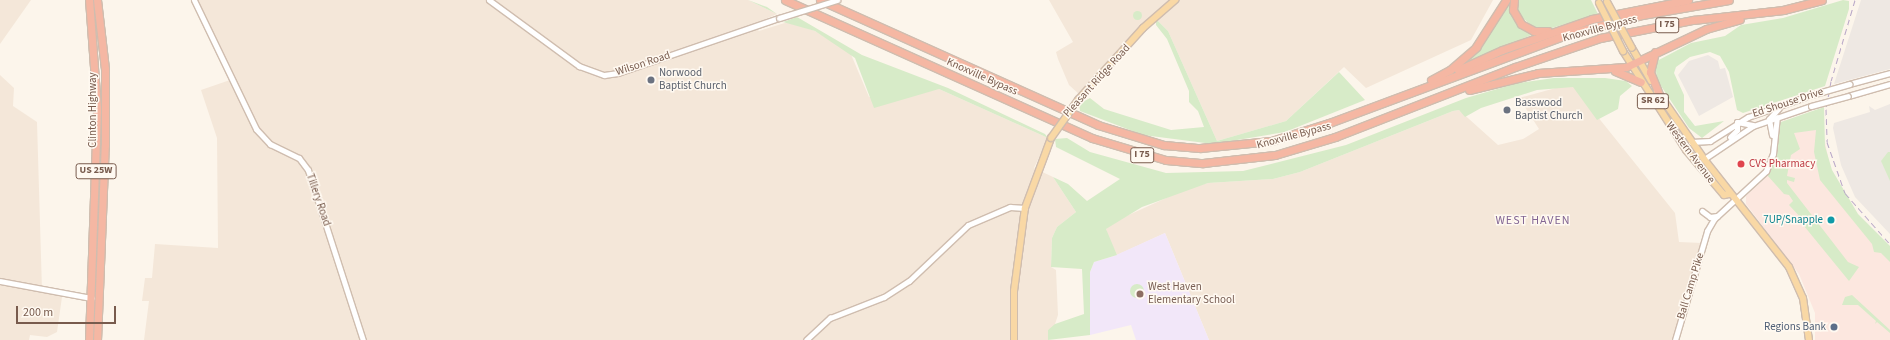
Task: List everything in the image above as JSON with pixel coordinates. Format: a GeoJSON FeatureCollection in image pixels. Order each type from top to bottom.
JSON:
{"type":"FeatureCollection","features":[{"type":"Feature","properties":{"kind":"highway","name":"Clinton Highway"},"geometry":{"type":"LineString","coordinates":[[89,0],[101,134]]}},
{"type":"Feature","properties":{"kind":"highway","name":"Clinton Highway"},"geometry":{"type":"LineString","coordinates":[[96,340],[102,43],[97,0]]}},
{"type":"Feature","properties":{"kind":"highway","name":"Knoxville Bypass"},"geometry":{"type":"LineString","coordinates":[[785,0],[1092,138],[1166,160],[1210,162],[1276,155],[1437,99],[1522,64],[1600,38],[1693,20],[1783,10],[1822,0]]}},
{"type":"Feature","properties":{"kind":"highway","name":"Knoxville Bypass"},"geometry":{"type":"LineString","coordinates":[[820,0],[1098,125],[1164,145],[1200,148],[1271,141],[1402,96],[1571,33],[1642,15],[1729,0]]}},
{"type":"Feature","properties":{"kind":"highway"},"geometry":{"type":"LineString","coordinates":[[1435,79],[1476,47],[1506,0]]}},
{"type":"Feature","properties":{"kind":"highway"},"geometry":{"type":"LineString","coordinates":[[1514,0],[1517,19],[1534,30],[1548,31],[1667,0]]}},
{"type":"Feature","properties":{"kind":"highway"},"geometry":{"type":"LineString","coordinates":[[1640,7],[1688,0]]}},
{"type":"Feature","properties":{"kind":"highway"},"geometry":{"type":"LineString","coordinates":[[1437,99],[1538,73],[1600,69],[1631,64],[1638,59],[1723,23],[1783,10]]}},
{"type":"Feature","properties":{"kind":"highway"},"geometry":{"type":"LineString","coordinates":[[1402,96],[1435,79],[1502,50],[1592,19]]}},
{"type":"Feature","properties":{"kind":"highway"},"geometry":{"type":"LineString","coordinates":[[94,44],[102,43]]}},
{"type":"Feature","properties":{"kind":"highway"},"geometry":{"type":"LineString","coordinates":[[1657,51],[1649,65],[1659,94]]}},
{"type":"Feature","properties":{"kind":"highway"},"geometry":{"type":"LineString","coordinates":[[1600,69],[1623,73],[1641,82]]}},
{"type":"Feature","properties":{"kind":"highway","name":"Clinton Highway"},"geometry":{"type":"LineString","coordinates":[[89,340],[91,298],[99,210]]}},
{"type":"Feature","properties":{"kind":"main road","name":"Pleasant Ridge Road"},"geometry":{"type":"LineString","coordinates":[[1014,340],[1014,291],[1025,208],[1051,138],[1078,100],[1143,28],[1175,0]]}},
{"type":"Feature","properties":{"kind":"main road","name":"Western Avenue"},"geometry":{"type":"LineString","coordinates":[[1607,0],[1638,59],[1691,142],[1796,281],[1806,310],[1809,340]]}},
{"type":"Feature","properties":{"kind":"main road","name":"Western Avenue"},"geometry":{"type":"LineString","coordinates":[[1597,1],[1641,82],[1686,150],[1724,195],[1729,194]]}},
{"type":"Feature","properties":{"kind":"main road"},"geometry":{"type":"LineString","coordinates":[[1686,150],[1704,159]]}},
{"type":"Feature","properties":{"kind":"street","name":"Tillery Road"},"geometry":{"type":"LineString","coordinates":[[194,0],[256,129],[270,144],[299,158],[308,170],[363,340]]}},
{"type":"Feature","properties":{"kind":"street","name":"Wilson Road"},"geometry":{"type":"LineString","coordinates":[[488,0],[579,66],[604,75],[618,74],[779,18],[837,0]]}},
{"type":"Feature","properties":{"kind":"street","name":"Ed Shouse Drive"},"geometry":{"type":"LineString","coordinates":[[1691,142],[1710,141],[1737,122],[1811,95],[1890,73]]}},
{"type":"Feature","properties":{"kind":"street","name":"Ed Shouse Drive"},"geometry":{"type":"LineString","coordinates":[[1704,159],[1755,125],[1769,119],[1890,84]]}},
{"type":"Feature","properties":{"kind":"street"},"geometry":{"type":"LineString","coordinates":[[1774,142],[1769,119],[1773,111],[1799,99]]}},
{"type":"Feature","properties":{"kind":"street","name":"Ball Camp Pike"},"geometry":{"type":"LineString","coordinates":[[1675,340],[1707,231],[1717,216],[1766,171],[1774,142],[1777,117]]}},
{"type":"Feature","properties":{"kind":"street"},"geometry":{"type":"LineString","coordinates":[[1715,151],[1736,132],[1737,122],[1755,125]]}},
{"type":"Feature","properties":{"kind":"street"},"geometry":{"type":"LineString","coordinates":[[806,340],[830,318],[884,297],[909,281],[968,225],[1010,207],[1025,208]]}},
{"type":"Feature","properties":{"kind":"street"},"geometry":{"type":"LineString","coordinates":[[1702,211],[1710,217],[1717,216]]}},
{"type":"Feature","properties":{"kind":"street"},"geometry":{"type":"LineString","coordinates":[[0,281],[91,298]]}},
{"type":"Feature","properties":{"kind":"shaded area"},"geometry":{"type":"Polygon","coordinates":[[[0,0],[31,0],[0,44],[0,0]]]}},
{"type":"Feature","properties":{"kind":"shaded area"},"geometry":{"type":"Polygon","coordinates":[[[198,0],[748,0],[777,14],[752,25],[759,31],[788,22],[815,31],[850,52],[869,97],[939,89],[1048,138],[1034,168],[1053,177],[1076,212],[1057,227],[1052,238],[1051,267],[1056,270],[1058,315],[1054,327],[1048,330],[1048,340],[144,340],[149,301],[142,301],[145,278],[152,278],[155,244],[218,248],[217,138],[201,90],[233,79],[198,0]]]}},
{"type":"Feature","properties":{"kind":"shaded area"},"geometry":{"type":"Polygon","coordinates":[[[1049,0],[1171,0],[1080,95],[1069,85],[1056,52],[1073,42],[1049,0]]]}},
{"type":"Feature","properties":{"kind":"shaded area"},"geometry":{"type":"Polygon","coordinates":[[[1179,0],[1493,0],[1471,40],[1366,88],[1344,67],[1286,121],[1217,141],[1168,31],[1156,19],[1179,0]]]}},
{"type":"Feature","properties":{"kind":"shaded area"},"geometry":{"type":"Polygon","coordinates":[[[1861,0],[1890,0],[1890,69],[1834,84],[1861,0]]]}},
{"type":"Feature","properties":{"kind":"shaded area"},"geometry":{"type":"Polygon","coordinates":[[[1708,55],[1718,61],[1720,69],[1725,68],[1733,97],[1699,116],[1678,75],[1689,61],[1708,55]]]}},
{"type":"Feature","properties":{"kind":"shaded area"},"geometry":{"type":"Polygon","coordinates":[[[0,75],[14,88],[13,106],[37,122],[42,290],[62,297],[57,332],[47,337],[30,335],[29,340],[0,340],[0,75]]]}},
{"type":"Feature","properties":{"kind":"shaded area"},"geometry":{"type":"Polygon","coordinates":[[[1563,86],[1573,86],[1675,213],[1679,242],[1702,243],[1674,340],[1209,340],[1165,233],[1117,255],[1107,235],[1106,229],[1111,223],[1186,189],[1208,183],[1273,179],[1300,172],[1453,111],[1459,110],[1498,145],[1523,139],[1539,129],[1519,98],[1563,86]]]}},
{"type":"Feature","properties":{"kind":"shaded area"},"geometry":{"type":"Polygon","coordinates":[[[1890,104],[1890,234],[1855,197],[1841,165],[1833,128],[1834,123],[1870,112],[1869,106],[1875,110],[1890,104]]]}},
{"type":"Feature","properties":{"kind":"shaded area"},"geometry":{"type":"Polygon","coordinates":[[[1784,120],[1823,132],[1832,177],[1852,211],[1890,248],[1890,340],[1815,340],[1815,313],[1799,274],[1746,204],[1746,196],[1771,173],[1779,157],[1784,120]]]}},
{"type":"Feature","properties":{"kind":"shaded area","name":"West Haven Elementary School"},"geometry":{"type":"Polygon","coordinates":[[[1165,233],[1209,340],[1136,340],[1131,325],[1090,335],[1090,272],[1094,262],[1114,256],[1165,233]]]}},
{"type":"Feature","properties":{"kind":"green space"},"geometry":{"type":"Polygon","coordinates":[[[748,0],[767,7],[777,14],[748,0]]]}},
{"type":"Feature","properties":{"kind":"green space"},"geometry":{"type":"Polygon","coordinates":[[[1508,0],[1512,0],[1512,13],[1536,33],[1458,67],[1508,0]]]}},
{"type":"Feature","properties":{"kind":"green space"},"geometry":{"type":"Polygon","coordinates":[[[1516,0],[1591,0],[1598,14],[1552,28],[1534,28],[1516,12],[1516,0]]]}},
{"type":"Feature","properties":{"kind":"green space"},"geometry":{"type":"Polygon","coordinates":[[[1843,0],[1849,1],[1849,9],[1825,86],[1743,113],[1737,110],[1729,72],[1720,56],[1710,52],[1690,57],[1676,67],[1674,73],[1684,95],[1684,112],[1695,126],[1724,121],[1702,138],[1689,128],[1657,80],[1655,62],[1691,43],[1725,36],[1741,25],[1783,18],[1843,0]]]}},
{"type":"Feature","properties":{"kind":"green space"},"geometry":{"type":"Polygon","coordinates":[[[1137,10],[1142,15],[1137,20],[1132,15],[1137,10]]]}},
{"type":"Feature","properties":{"kind":"green space"},"geometry":{"type":"Polygon","coordinates":[[[797,17],[862,55],[948,88],[1045,134],[1048,138],[939,89],[874,108],[855,58],[815,31],[783,22],[797,17]]]}},
{"type":"Feature","properties":{"kind":"green space"},"geometry":{"type":"Polygon","coordinates":[[[1156,19],[1168,31],[1217,141],[1286,121],[1339,72],[1365,100],[1285,132],[1213,144],[1143,135],[1080,111],[1079,104],[1090,98],[1104,109],[1171,130],[1204,127],[1198,111],[1189,102],[1189,91],[1167,39],[1156,25],[1156,19]]]}},
{"type":"Feature","properties":{"kind":"green space"},"geometry":{"type":"Polygon","coordinates":[[[1554,78],[1605,78],[1626,81],[1632,86],[1620,96],[1618,109],[1597,120],[1573,87],[1537,90],[1481,108],[1465,117],[1459,110],[1453,111],[1300,172],[1273,179],[1208,183],[1142,207],[1106,229],[1117,255],[1094,262],[1090,272],[1090,335],[1048,340],[1048,330],[1055,324],[1084,314],[1082,269],[1051,267],[1052,238],[1057,227],[1076,212],[1053,177],[1068,184],[1087,201],[1120,179],[1056,147],[1055,139],[1067,138],[1090,152],[1166,173],[1243,171],[1346,145],[1466,98],[1518,83],[1554,78]]]}},
{"type":"Feature","properties":{"kind":"green space"},"geometry":{"type":"Polygon","coordinates":[[[1824,107],[1825,146],[1832,170],[1858,214],[1890,246],[1890,262],[1881,253],[1874,252],[1872,244],[1820,180],[1814,152],[1816,130],[1794,133],[1800,149],[1791,155],[1787,176],[1795,178],[1794,182],[1787,180],[1787,183],[1848,262],[1859,267],[1849,281],[1800,221],[1802,219],[1789,205],[1793,201],[1789,195],[1784,194],[1767,175],[1777,157],[1778,123],[1824,107]]]}},
{"type":"Feature","properties":{"kind":"green space"},"geometry":{"type":"Polygon","coordinates":[[[1888,152],[1890,152],[1890,181],[1881,161],[1888,152]]]}},
{"type":"Feature","properties":{"kind":"green space"},"geometry":{"type":"Polygon","coordinates":[[[1134,284],[1140,284],[1144,288],[1144,294],[1140,298],[1134,298],[1130,294],[1130,288],[1134,284]]]}},
{"type":"Feature","properties":{"kind":"green space"},"geometry":{"type":"Polygon","coordinates":[[[1852,295],[1890,330],[1890,333],[1877,322],[1875,324],[1876,321],[1858,305],[1842,305],[1845,297],[1852,295]]]}},
{"type":"Feature","properties":{"kind":"railway"},"geometry":{"type":"LineString","coordinates":[[1855,0],[1831,81],[1826,109],[1827,142],[1845,193],[1890,244]]}},
{"type":"Feature","properties":{"kind":"place","name":"Norwood Baptist Church"},"geometry":{"type":"Point","coordinates":[651,80]}},
{"type":"Feature","properties":{"kind":"place","name":"Basswood Baptist Church"},"geometry":{"type":"Point","coordinates":[1507,110]}},
{"type":"Feature","properties":{"kind":"place","name":"CVS Pharmacy"},"geometry":{"type":"Point","coordinates":[1741,164]}},
{"type":"Feature","properties":{"kind":"place","name":"7UP/Snapple"},"geometry":{"type":"Point","coordinates":[1831,220]}},
{"type":"Feature","properties":{"kind":"place","name":"West Haven Elementary School"},"geometry":{"type":"Point","coordinates":[1140,294]}},
{"type":"Feature","properties":{"kind":"place","name":"Regions Bank"},"geometry":{"type":"Point","coordinates":[1834,327]}},
{"type":"Feature","properties":{"kind":"district","name":"WEST HAVEN"},"geometry":{"type":"Point","coordinates":[1533,221]}}]}
